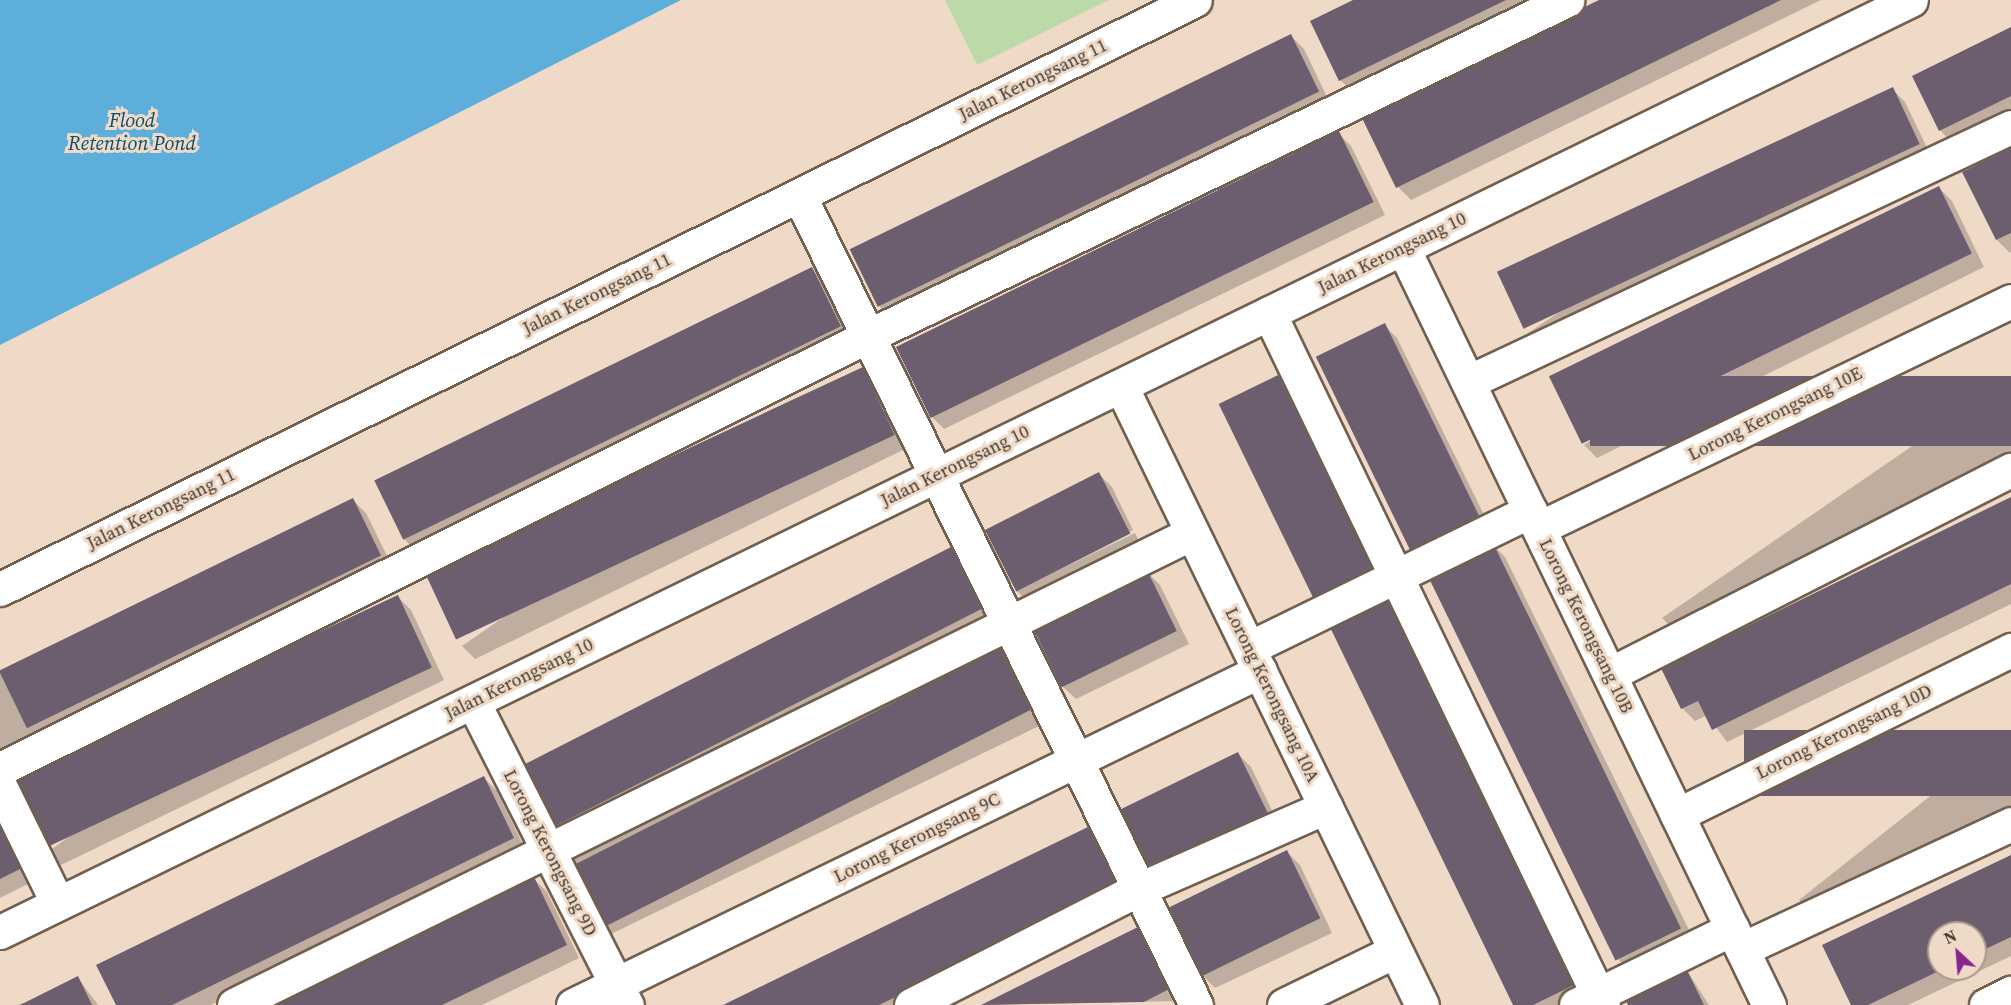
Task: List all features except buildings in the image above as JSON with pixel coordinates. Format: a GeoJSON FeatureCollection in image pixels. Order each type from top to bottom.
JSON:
{"type":"FeatureCollection","features":[{"type":"Feature","properties":{"kind":"street","name":"Jalan Kerongsang 11"},"geometry":{"type":"LineString","coordinates":[[0,589],[1195,0]]}},
{"type":"Feature","properties":{"kind":"street"},"geometry":{"type":"LineString","coordinates":[[0,770],[868,336],[1567,0]]}},
{"type":"Feature","properties":{"kind":"street","name":"Jalan Kerongsang 10"},"geometry":{"type":"LineString","coordinates":[[0,932],[1911,0]]}},
{"type":"Feature","properties":{"kind":"street"},"geometry":{"type":"LineString","coordinates":[[1468,382],[2011,127]]}},
{"type":"Feature","properties":{"kind":"street"},"geometry":{"type":"LineString","coordinates":[[799,195],[936,476],[1011,622],[1076,761],[1196,1005]]}},
{"type":"Feature","properties":{"kind":"street","name":"Lorong Kerongsang 10B"},"geometry":{"type":"LineString","coordinates":[[1403,248],[1769,1005]]}},
{"type":"Feature","properties":{"kind":"street","name":"Lorong Kerongsang 10E"},"geometry":{"type":"LineString","coordinates":[[1393,578],[1534,519],[2011,301]]}},
{"type":"Feature","properties":{"kind":"street"},"geometry":{"type":"LineString","coordinates":[[1269,313],[1592,1001],[2011,824]]}},
{"type":"Feature","properties":{"kind":"street","name":"Lorong Kerongsang 10A"},"geometry":{"type":"LineString","coordinates":[[1121,386],[1422,1005]]}},
{"type":"Feature","properties":{"kind":"street"},"geometry":{"type":"LineString","coordinates":[[1610,674],[2011,470]]}},
{"type":"Feature","properties":{"kind":"street"},"geometry":{"type":"LineString","coordinates":[[234,1005],[1192,533]]}},
{"type":"Feature","properties":{"kind":"street","name":"Lorong Kerongsang 9C"},"geometry":{"type":"LineString","coordinates":[[573,1005],[622,994],[1076,761],[1393,578]]}},
{"type":"Feature","properties":{"kind":"street","name":"Lorong Kerongsang 10D"},"geometry":{"type":"LineString","coordinates":[[1677,815],[2011,650]]}},
{"type":"Feature","properties":{"kind":"street","name":"Lorong Kerongsang 9D"},"geometry":{"type":"LineString","coordinates":[[473,702],[622,994]]}},
{"type":"Feature","properties":{"kind":"street"},"geometry":{"type":"LineString","coordinates":[[0,786],[58,904]]}},
{"type":"Feature","properties":{"kind":"street"},"geometry":{"type":"LineString","coordinates":[[911,1005],[1139,889],[1326,807]]}},
{"type":"Feature","properties":{"kind":"street"},"geometry":{"type":"LineString","coordinates":[[1284,1005],[1395,951]]}},
{"type":"Feature","properties":{"kind":"street"},"geometry":{"type":"LineString","coordinates":[[1986,1005],[2011,993]]}},
{"type":"Feature","properties":{"kind":"green space"},"geometry":{"type":"Polygon","coordinates":[[[945,0],[1109,0],[977,65],[945,0]]]}},
{"type":"Feature","properties":{"kind":"water","name":"Flood Retention Pond"},"geometry":{"type":"Polygon","coordinates":[[[0,0],[681,0],[0,345],[0,0]]]}}]}
